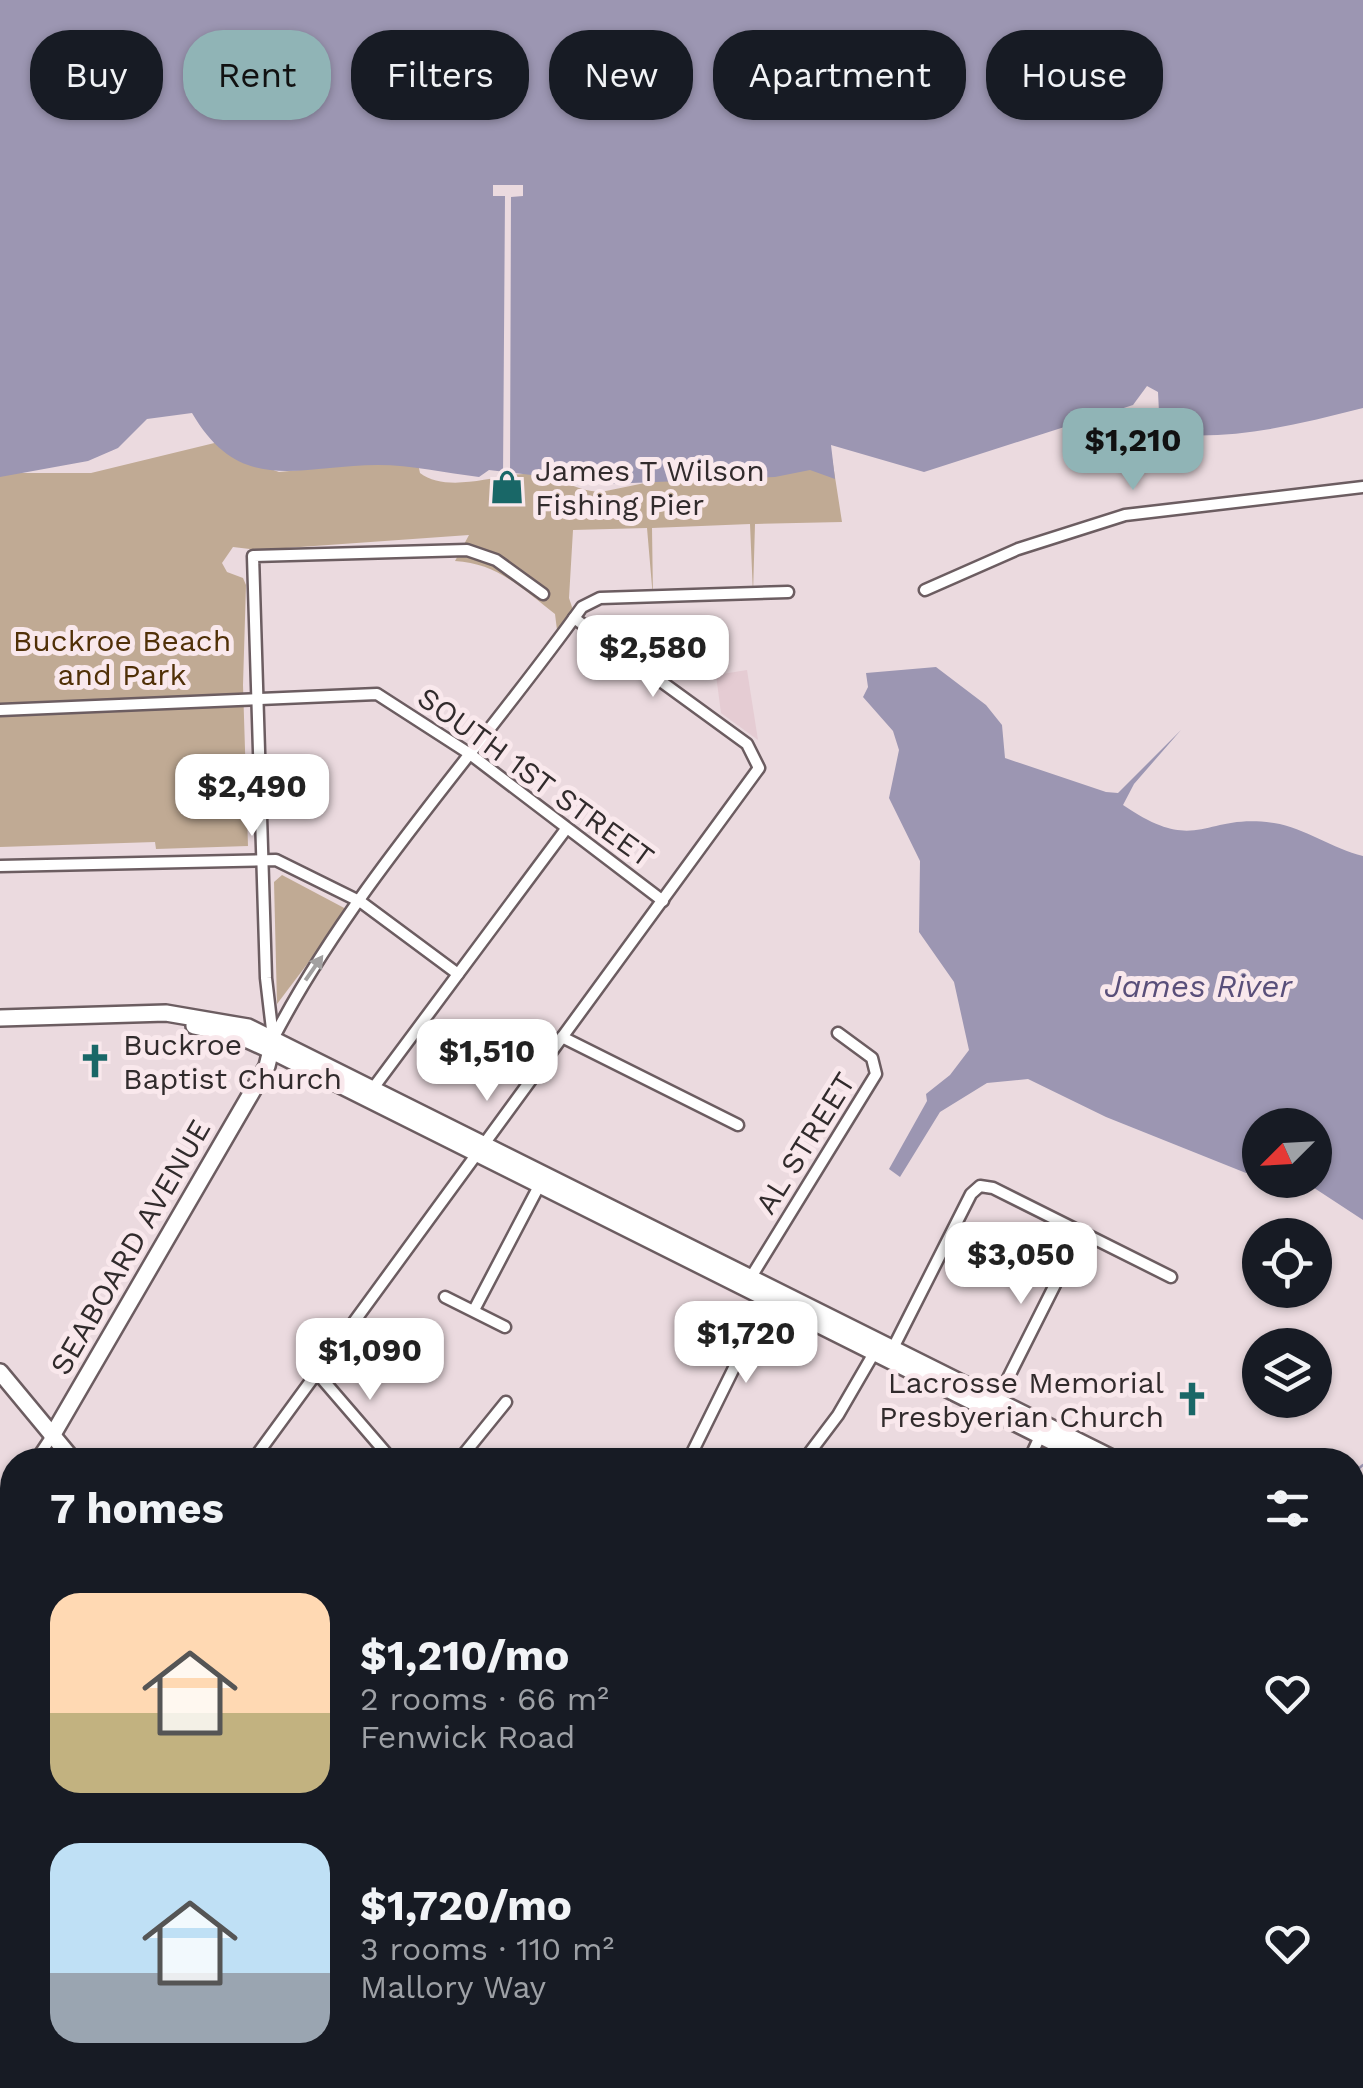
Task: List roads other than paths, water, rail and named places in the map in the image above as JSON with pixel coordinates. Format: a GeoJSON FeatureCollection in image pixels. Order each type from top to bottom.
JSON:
{"type":"FeatureCollection","features":[{"type":"Feature","properties":{"kind":"main road"},"geometry":{"type":"LineString","coordinates":[[0,1018],[184,1014],[231,1022],[885,1354],[997,1400],[1071,1448]]}},
{"type":"Feature","properties":{"kind":"main road"},"geometry":{"type":"LineString","coordinates":[[0,1028],[172,1023],[223,1031],[273,1045],[374,1087],[539,1186],[748,1282],[768,1299],[1087,1448]]}},
{"type":"Feature","properties":{"kind":"main road","name":"SEABOARD AVENUE"},"geometry":{"type":"LineString","coordinates":[[52,1436],[273,1045]]}},
{"type":"Feature","properties":{"kind":"main road"},"geometry":{"type":"LineString","coordinates":[[0,1372],[62,1448]]}},
{"type":"Feature","properties":{"kind":"street"},"geometry":{"type":"LineString","coordinates":[[925,590],[1018,549],[1124,515],[1363,487]]}},
{"type":"Feature","properties":{"kind":"street"},"geometry":{"type":"LineString","coordinates":[[273,1045],[268,1006],[253,556],[466,550],[496,560],[543,594]]}},
{"type":"Feature","properties":{"kind":"street"},"geometry":{"type":"LineString","coordinates":[[262,1448],[759,765],[747,744],[574,618],[586,604],[600,598],[788,592]]}},
{"type":"Feature","properties":{"kind":"street","name":"SEABOARD AVENUE"},"geometry":{"type":"LineString","coordinates":[[273,1045],[292,1000],[361,902],[574,618]]}},
{"type":"Feature","properties":{"kind":"street","name":"SOUTH 1ST STREET"},"geometry":{"type":"LineString","coordinates":[[0,710],[376,694],[470,754],[663,901]]}},
{"type":"Feature","properties":{"kind":"street"},"geometry":{"type":"LineString","coordinates":[[374,1087],[566,830]]}},
{"type":"Feature","properties":{"kind":"street"},"geometry":{"type":"LineString","coordinates":[[0,866],[276,860],[361,902],[458,974]]}},
{"type":"Feature","properties":{"kind":"street","name":"AL STREET"},"geometry":{"type":"LineString","coordinates":[[748,1282],[876,1074],[872,1058],[838,1033]]}},
{"type":"Feature","properties":{"kind":"street"},"geometry":{"type":"LineString","coordinates":[[562,1037],[738,1125]]}},
{"type":"Feature","properties":{"kind":"street"},"geometry":{"type":"LineString","coordinates":[[474,1310],[539,1186]]}},
{"type":"Feature","properties":{"kind":"street"},"geometry":{"type":"LineString","coordinates":[[813,1448],[885,1354],[975,1189],[993,1188],[1171,1277]]}},
{"type":"Feature","properties":{"kind":"street"},"geometry":{"type":"LineString","coordinates":[[997,1400],[1081,1233]]}},
{"type":"Feature","properties":{"kind":"street"},"geometry":{"type":"LineString","coordinates":[[445,1297],[505,1327]]}},
{"type":"Feature","properties":{"kind":"street"},"geometry":{"type":"LineString","coordinates":[[694,1448],[768,1299]]}},
{"type":"Feature","properties":{"kind":"street"},"geometry":{"type":"LineString","coordinates":[[316,1372],[382,1448]]}},
{"type":"Feature","properties":{"kind":"street"},"geometry":{"type":"LineString","coordinates":[[468,1448],[506,1402]]}},
{"type":"Feature","properties":{"kind":"street"},"geometry":{"type":"LineString","coordinates":[[1035,1448],[1043,1430]]}},
{"type":"Feature","properties":{"kind":"street","name":"SEABOARD AVENUE"},"geometry":{"type":"LineString","coordinates":[[44,1448],[52,1436]]}},
{"type":"Feature","properties":{"kind":"water"},"geometry":{"type":"Polygon","coordinates":[[[0,0],[1363,0],[1363,408],[1237,434],[1160,433],[1158,392],[1147,386],[1133,405],[924,472],[831,445],[835,479],[810,470],[775,477],[608,484],[489,470],[479,477],[390,465],[274,471],[231,457],[211,439],[192,413],[147,419],[118,448],[88,461],[0,477],[0,0]]]}},
{"type":"Feature","properties":{"kind":"water","name":"James River"},"geometry":{"type":"Polygon","coordinates":[[[936,667],[986,705],[1002,725],[1005,758],[1106,792],[1118,793],[1181,730],[1134,784],[1123,805],[1148,820],[1185,831],[1250,821],[1274,823],[1363,856],[1363,1220],[1329,1198],[1332,1108],[1242,1108],[1242,1171],[1106,1117],[1028,1079],[987,1083],[940,1112],[900,1177],[889,1169],[927,1101],[926,1094],[950,1075],[969,1050],[954,982],[919,932],[920,861],[889,798],[899,750],[893,731],[863,697],[868,687],[866,673],[936,667]]]}},
{"type":"Feature","properties":{"kind":"place","name":"James T Wilson Fishing Pier"},"geometry":{"type":"Point","coordinates":[507,487]}},
{"type":"Feature","properties":{"kind":"place","name":"Buckroe Baptist Church"},"geometry":{"type":"Point","coordinates":[95,1061]}},
{"type":"Feature","properties":{"kind":"place","name":"Lacrosse Memorial Presbyerian Church"},"geometry":{"type":"Point","coordinates":[1192,1399]}},
{"type":"Feature","properties":{"kind":"park label","name":"Buckroe Beach and Park"},"geometry":{"type":"Point","coordinates":[122,657]}}]}
